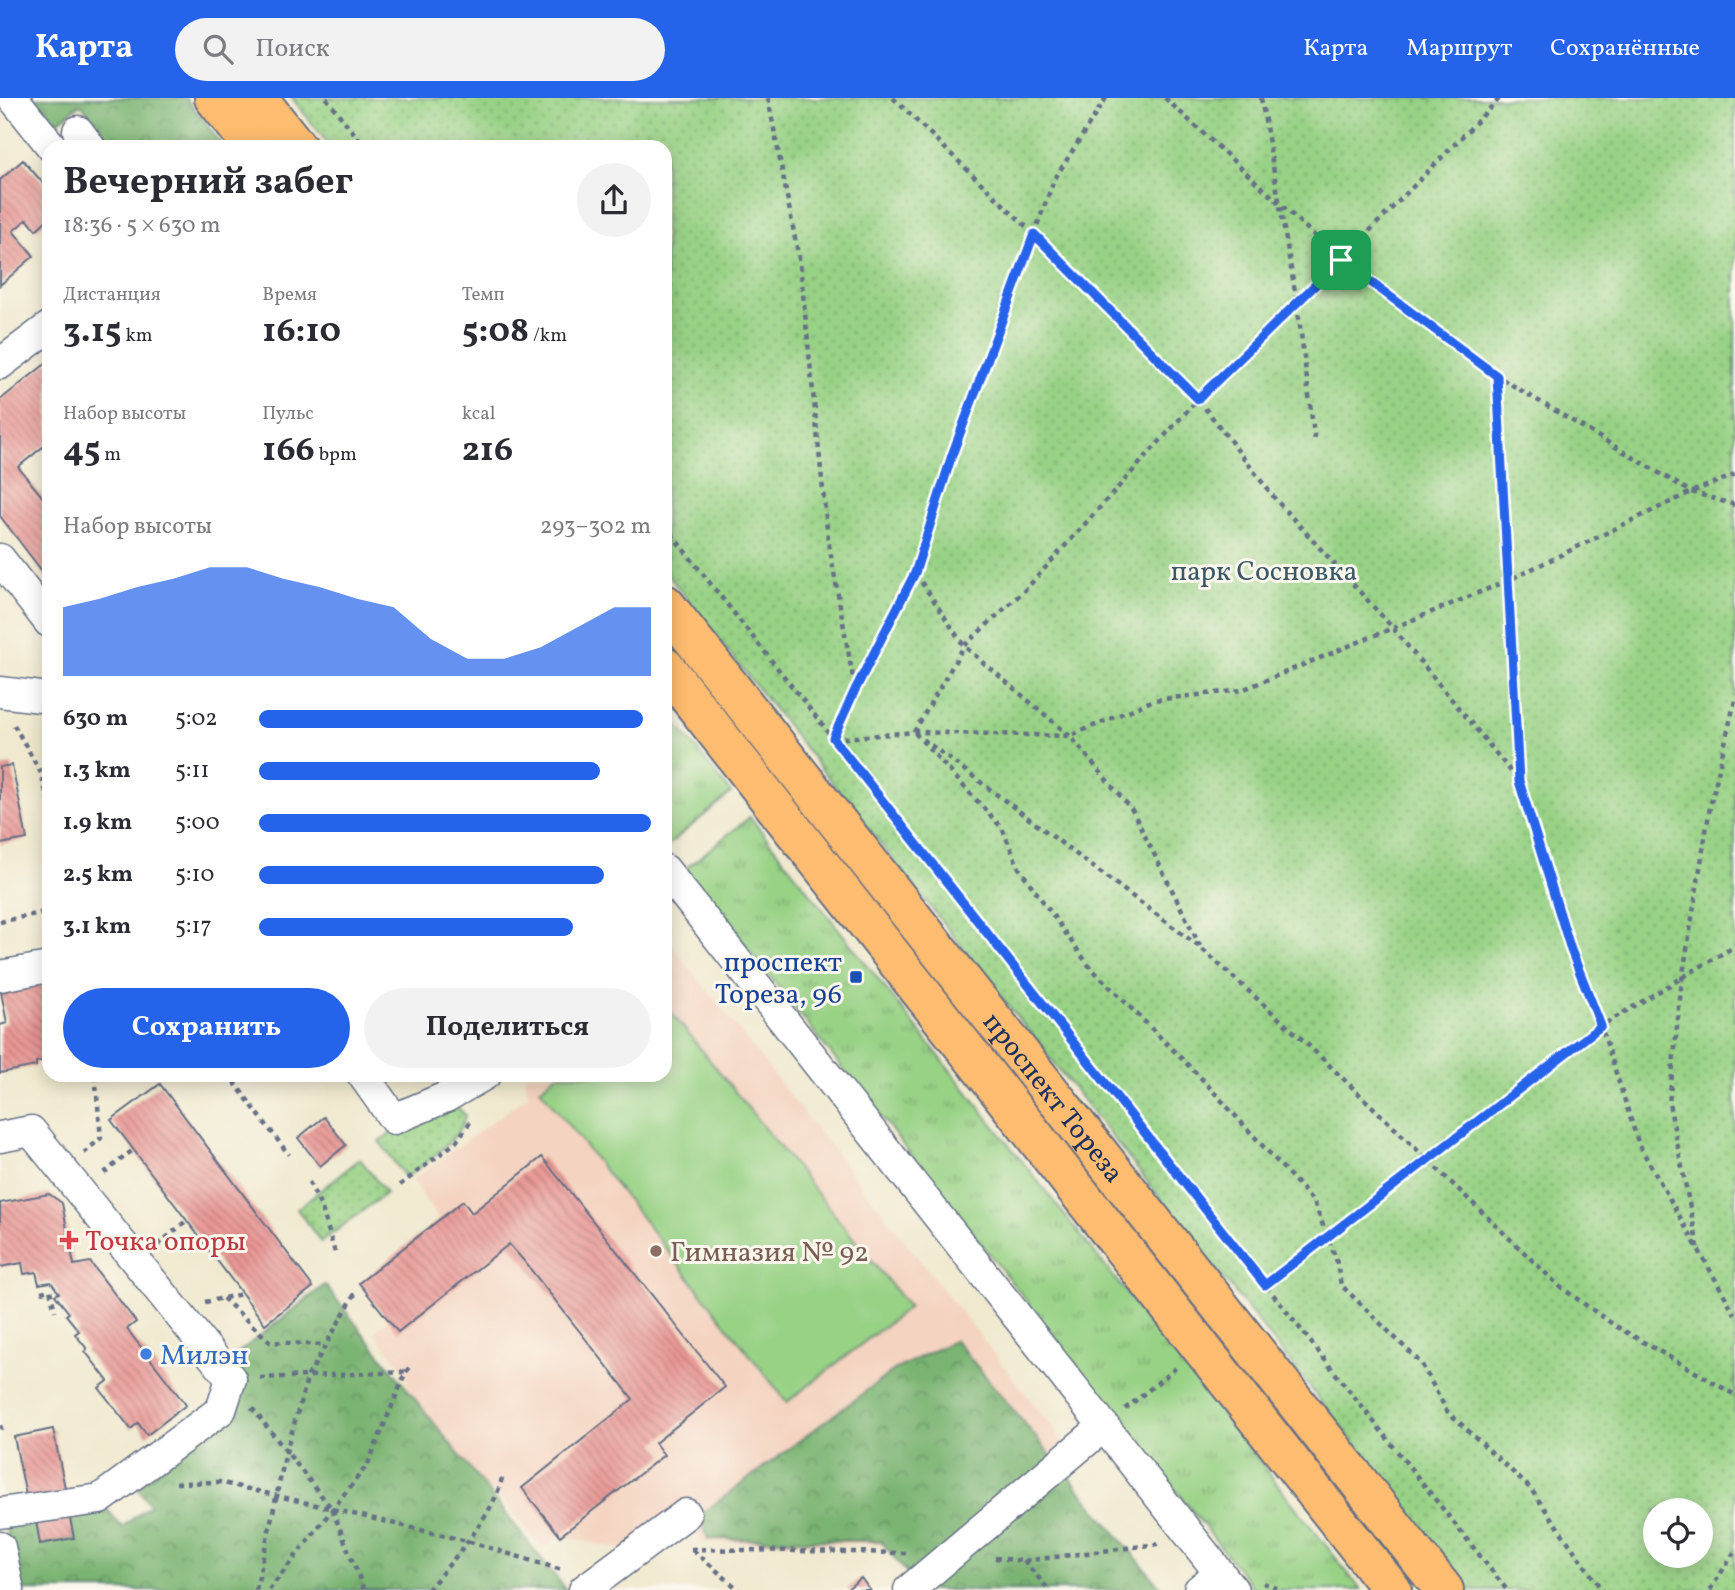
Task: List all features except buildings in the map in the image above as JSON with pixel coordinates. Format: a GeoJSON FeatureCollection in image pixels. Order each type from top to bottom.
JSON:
{"type":"FeatureCollection","features":[{"type":"Feature","properties":{"kind":"main road"},"geometry":{"type":"LineString","coordinates":[[214,98],[247,140]]}},
{"type":"Feature","properties":{"kind":"main road"},"geometry":{"type":"LineString","coordinates":[[258,98],[291,140]]}},
{"type":"Feature","properties":{"kind":"main road","name":"проспект Тореза"},"geometry":{"type":"LineString","coordinates":[[672,613],[1444,1590]]}},
{"type":"Feature","properties":{"kind":"main road","name":"проспект Тореза"},"geometry":{"type":"LineString","coordinates":[[672,676],[1392,1590]]}},
{"type":"Feature","properties":{"kind":"street"},"geometry":{"type":"LineString","coordinates":[[13,98],[46,140]]}},
{"type":"Feature","properties":{"kind":"street"},"geometry":{"type":"LineString","coordinates":[[0,364],[42,332]]}},
{"type":"Feature","properties":{"kind":"street"},"geometry":{"type":"LineString","coordinates":[[0,559],[42,613]]}},
{"type":"Feature","properties":{"kind":"street"},"geometry":{"type":"LineString","coordinates":[[0,692],[42,697]]}},
{"type":"Feature","properties":{"kind":"street"},"geometry":{"type":"LineString","coordinates":[[672,879],[1110,1421],[1217,1584]]}},
{"type":"Feature","properties":{"kind":"street"},"geometry":{"type":"LineString","coordinates":[[0,976],[42,968]]}},
{"type":"Feature","properties":{"kind":"street"},"geometry":{"type":"LineString","coordinates":[[368,1082],[394,1119],[446,1097],[472,1082]]}},
{"type":"Feature","properties":{"kind":"street"},"geometry":{"type":"LineString","coordinates":[[0,1137],[31,1131],[231,1379],[221,1410],[100,1499],[0,1513]]}},
{"type":"Feature","properties":{"kind":"street"},"geometry":{"type":"LineString","coordinates":[[909,1590],[1110,1421]]}},
{"type":"Feature","properties":{"kind":"street"},"geometry":{"type":"LineString","coordinates":[[574,1580],[634,1555],[686,1514]]}},
{"type":"Feature","properties":{"kind":"street"},"geometry":{"type":"LineString","coordinates":[[0,1547],[9,1590]]}},
{"type":"Feature","properties":{"kind":"path"},"geometry":{"type":"LineString","coordinates":[[326,98],[359,140]]}},
{"type":"Feature","properties":{"kind":"path"},"geometry":{"type":"LineString","coordinates":[[768,98],[800,264],[828,539],[855,690]]}},
{"type":"Feature","properties":{"kind":"path"},"geometry":{"type":"LineString","coordinates":[[893,98],[1034,234],[1198,399],[1276,500],[1392,627],[1519,781]]}},
{"type":"Feature","properties":{"kind":"path"},"geometry":{"type":"LineString","coordinates":[[833,738],[915,573],[952,455],[1054,180],[1106,98]]}},
{"type":"Feature","properties":{"kind":"path"},"geometry":{"type":"LineString","coordinates":[[1165,98],[1341,260],[1497,376],[1691,492],[1735,505]]}},
{"type":"Feature","properties":{"kind":"path"},"geometry":{"type":"LineString","coordinates":[[1261,98],[1297,303],[1315,442]]}},
{"type":"Feature","properties":{"kind":"path"},"geometry":{"type":"LineString","coordinates":[[914,732],[964,646],[1027,588],[1198,399],[1341,260],[1500,98]]}},
{"type":"Feature","properties":{"kind":"path"},"geometry":{"type":"LineString","coordinates":[[1497,376],[1519,781],[1571,950],[1601,1026],[1639,1145],[1735,1314]]}},
{"type":"Feature","properties":{"kind":"path"},"geometry":{"type":"LineString","coordinates":[[833,738],[914,732],[1070,736],[1154,699],[1242,690],[1507,581],[1691,492],[1735,475]]}},
{"type":"Feature","properties":{"kind":"path"},"geometry":{"type":"LineString","coordinates":[[672,535],[1507,1590]]}},
{"type":"Feature","properties":{"kind":"path"},"geometry":{"type":"LineString","coordinates":[[915,573],[964,646],[1070,736],[1132,810],[1200,948]]}},
{"type":"Feature","properties":{"kind":"path"},"geometry":{"type":"LineString","coordinates":[[1699,1252],[1669,1103],[1682,980],[1710,807],[1735,700]]}},
{"type":"Feature","properties":{"kind":"path"},"geometry":{"type":"LineString","coordinates":[[14,724],[42,777]]}},
{"type":"Feature","properties":{"kind":"path"},"geometry":{"type":"LineString","coordinates":[[914,732],[1200,948],[1305,1042],[1559,1286],[1614,1325],[1735,1395]]}},
{"type":"Feature","properties":{"kind":"path"},"geometry":{"type":"LineString","coordinates":[[914,732],[1002,828],[1019,868],[1089,967],[1201,1078],[1314,1202],[1336,1259],[1341,1285],[1421,1363],[1447,1411],[1530,1488],[1602,1590]]}},
{"type":"Feature","properties":{"kind":"path"},"geometry":{"type":"LineString","coordinates":[[0,922],[42,913]]}},
{"type":"Feature","properties":{"kind":"path"},"geometry":{"type":"LineString","coordinates":[[1265,1285],[1601,1026],[1735,946]]}},
{"type":"Feature","properties":{"kind":"path"},"geometry":{"type":"LineString","coordinates":[[73,1181],[101,1138],[96,1082]]}},
{"type":"Feature","properties":{"kind":"path"},"geometry":{"type":"LineString","coordinates":[[234,1082],[289,1155]]}},
{"type":"Feature","properties":{"kind":"path"},"geometry":{"type":"LineString","coordinates":[[400,1185],[456,1142],[474,1117]]}},
{"type":"Feature","properties":{"kind":"path"},"geometry":{"type":"LineString","coordinates":[[73,1181],[133,1150]]}},
{"type":"Feature","properties":{"kind":"path"},"geometry":{"type":"LineString","coordinates":[[309,1182],[322,1209],[336,1256]]}},
{"type":"Feature","properties":{"kind":"path"},"geometry":{"type":"LineString","coordinates":[[41,1292],[50,1290],[55,1311]]}},
{"type":"Feature","properties":{"kind":"path"},"geometry":{"type":"LineString","coordinates":[[256,1590],[275,1496],[308,1376],[356,1292]]}},
{"type":"Feature","properties":{"kind":"path"},"geometry":{"type":"LineString","coordinates":[[223,1298],[270,1342],[325,1345]]}},
{"type":"Feature","properties":{"kind":"path"},"geometry":{"type":"LineString","coordinates":[[1110,1421],[1182,1363]]}},
{"type":"Feature","properties":{"kind":"path"},"geometry":{"type":"LineString","coordinates":[[268,1590],[368,1464],[406,1372],[412,1364]]}},
{"type":"Feature","properties":{"kind":"path"},"geometry":{"type":"LineString","coordinates":[[231,1379],[406,1372]]}},
{"type":"Feature","properties":{"kind":"path"},"geometry":{"type":"LineString","coordinates":[[231,1379],[332,1509],[364,1590]]}},
{"type":"Feature","properties":{"kind":"path"},"geometry":{"type":"LineString","coordinates":[[428,1590],[467,1541],[498,1492],[502,1478]]}},
{"type":"Feature","properties":{"kind":"path"},"geometry":{"type":"LineString","coordinates":[[119,1484],[219,1482],[467,1541],[574,1580]]}},
{"type":"Feature","properties":{"kind":"path"},"geometry":{"type":"LineString","coordinates":[[634,1555],[692,1549],[953,1553],[1023,1561],[1158,1544]]}},
{"type":"Feature","properties":{"kind":"path"},"geometry":{"type":"LineString","coordinates":[[692,1549],[739,1590]]}},
{"type":"Feature","properties":{"kind":"path"},"geometry":{"type":"LineString","coordinates":[[1710,1590],[1735,1551]]}},
{"type":"Feature","properties":{"kind":"path"},"geometry":{"type":"LineString","coordinates":[[1023,1561],[1049,1590]]}},
{"type":"Feature","properties":{"kind":"shaded area","name":"Гимназия № 92"},"geometry":{"type":"Polygon","coordinates":[[[672,946],[1066,1445],[946,1545],[702,1542],[686,1514],[626,1550],[560,1536],[542,1549],[498,1493],[439,1475],[417,1445],[406,1372],[374,1332],[388,1320],[359,1283],[439,1220],[412,1180],[529,1095],[525,1082],[672,1082],[672,946]]]}},
{"type":"Feature","properties":{"kind":"green space"},"geometry":{"type":"Polygon","coordinates":[[[29,98],[186,98],[219,140],[109,140],[81,104],[51,127],[29,98]]]}},
{"type":"Feature","properties":{"kind":"green space","name":"парк Сосновка"},"geometry":{"type":"Polygon","coordinates":[[[292,98],[1735,98],[1735,1590],[1470,1590],[672,580],[672,140],[325,140],[292,98]]]}},
{"type":"Feature","properties":{"kind":"green space"},"geometry":{"type":"Polygon","coordinates":[[[672,718],[731,793],[672,842],[672,718]]]}},
{"type":"Feature","properties":{"kind":"green space"},"geometry":{"type":"Polygon","coordinates":[[[750,817],[1361,1590],[1255,1590],[1243,1575],[685,869],[750,817]]]}},
{"type":"Feature","properties":{"kind":"green space"},"geometry":{"type":"Polygon","coordinates":[[[672,1014],[909,1307],[787,1402],[540,1089],[548,1082],[672,1082],[672,1014]]]}},
{"type":"Feature","properties":{"kind":"green space"},"geometry":{"type":"Polygon","coordinates":[[[455,1105],[465,1115],[463,1124],[442,1150],[406,1178],[379,1141],[404,1125],[455,1105]]]}},
{"type":"Feature","properties":{"kind":"green space"},"geometry":{"type":"Polygon","coordinates":[[[360,1159],[386,1193],[321,1242],[297,1209],[360,1159]]]}},
{"type":"Feature","properties":{"kind":"green space"},"geometry":{"type":"Polygon","coordinates":[[[325,1285],[566,1590],[20,1590],[5,1525],[36,1521],[41,1544],[74,1538],[69,1514],[107,1509],[122,1527],[150,1505],[137,1488],[230,1412],[230,1359],[325,1285]]]}},
{"type":"Feature","properties":{"kind":"green space"},"geometry":{"type":"Polygon","coordinates":[[[955,1340],[1163,1590],[920,1590],[881,1541],[708,1539],[700,1515],[894,1370],[955,1340]]]}},
{"type":"Feature","properties":{"kind":"place","name":"проспект Тореза, 96"},"geometry":{"type":"Point","coordinates":[856,977]}},
{"type":"Feature","properties":{"kind":"place","name":"Точка опоры"},"geometry":{"type":"Point","coordinates":[69,1240]}},
{"type":"Feature","properties":{"kind":"place","name":"Гимназия № 92"},"geometry":{"type":"Point","coordinates":[656,1251]}},
{"type":"Feature","properties":{"kind":"place","name":"Милэн"},"geometry":{"type":"Point","coordinates":[146,1354]}},
{"type":"Feature","properties":{"kind":"route"},"geometry":{"type":"LineString","coordinates":[[1034,234],[1198,399],[1341,260],[1497,376],[1519,781],[1571,950],[1601,1026],[1265,1285],[833,738],[915,573],[952,455],[1034,234]]}}]}
